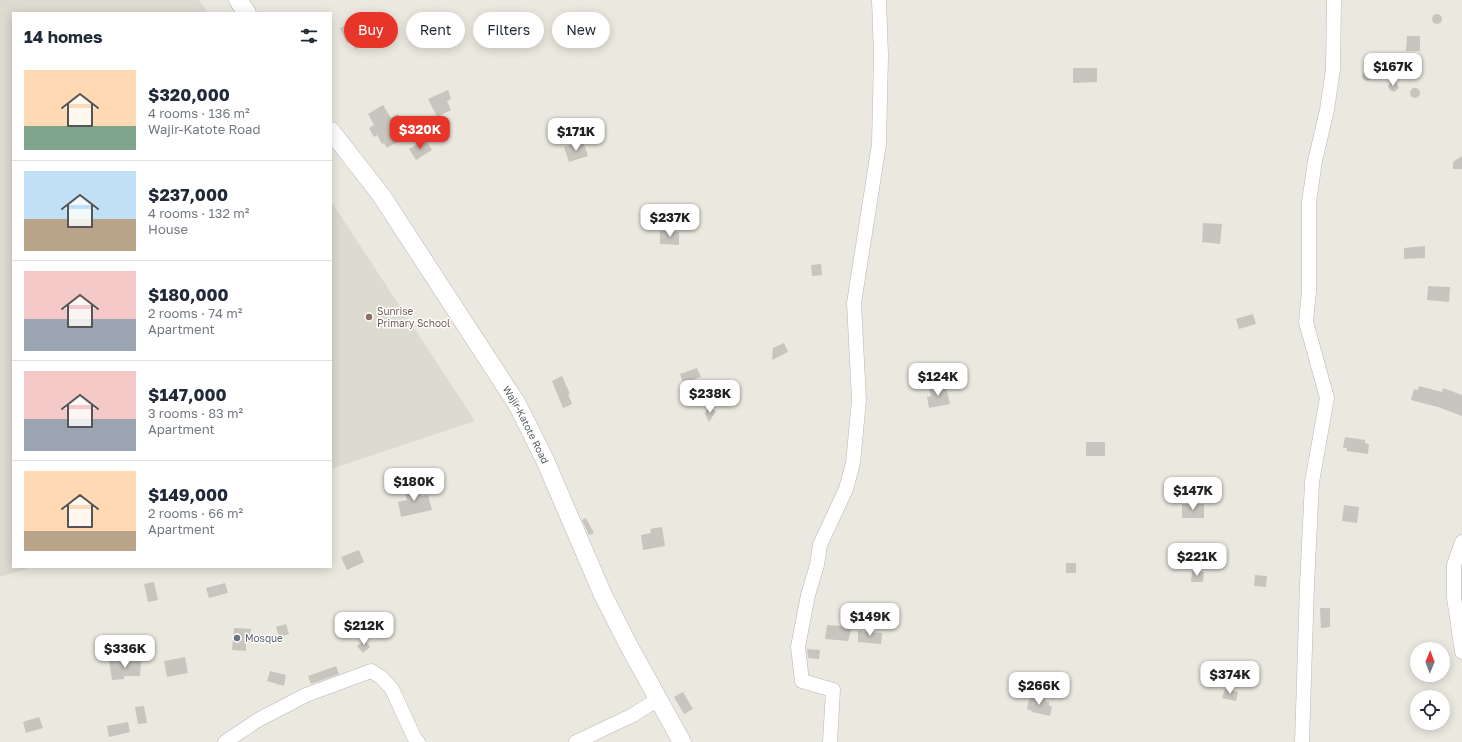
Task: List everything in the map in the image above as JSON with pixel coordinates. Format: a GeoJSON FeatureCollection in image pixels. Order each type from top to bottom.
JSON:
{"type":"FeatureCollection","features":[{"type":"Feature","properties":{"kind":"street"},"geometry":{"type":"LineString","coordinates":[[238,0],[246,12]]}},
{"type":"Feature","properties":{"kind":"street"},"geometry":{"type":"LineString","coordinates":[[830,742],[833,690],[802,681],[798,646],[820,545],[846,489],[853,464],[859,400],[854,303],[879,144],[881,55],[879,0]]}},
{"type":"Feature","properties":{"kind":"street"},"geometry":{"type":"LineString","coordinates":[[1302,742],[1312,482],[1327,398],[1306,322],[1309,291],[1309,202],[1315,161],[1327,110],[1333,69],[1334,0]]}},
{"type":"Feature","properties":{"kind":"street","name":"Wajir-Katote Road"},"geometry":{"type":"LineString","coordinates":[[332,132],[381,195],[517,404],[546,460],[603,595],[682,742]]}},
{"type":"Feature","properties":{"kind":"street"},"geometry":{"type":"LineString","coordinates":[[1462,542],[1454,565],[1454,598],[1462,652]]}},
{"type":"Feature","properties":{"kind":"street"},"geometry":{"type":"LineString","coordinates":[[224,742],[258,720],[306,695],[371,671],[381,677],[392,689],[414,737],[418,742]]}},
{"type":"Feature","properties":{"kind":"street"},"geometry":{"type":"LineString","coordinates":[[576,742],[633,715],[658,699]]}},
{"type":"Feature","properties":{"kind":"shaded area"},"geometry":{"type":"Polygon","coordinates":[[[0,0],[199,0],[207,12],[12,12],[12,568],[29,568],[0,577],[0,0]]]}},
{"type":"Feature","properties":{"kind":"shaded area","name":"Sunrise Primary School"},"geometry":{"type":"Polygon","coordinates":[[[332,203],[475,421],[332,469],[332,203]]]}},
{"type":"Feature","properties":{"kind":"building"},"geometry":{"type":"Polygon","coordinates":[[[1435,14],[1439,14],[1441,15],[1441,23],[1435,24],[1432,21],[1432,17],[1435,14]]]}},
{"type":"Feature","properties":{"kind":"building"},"geometry":{"type":"Polygon","coordinates":[[[344,26],[344,37],[340,28],[344,26]]]}},
{"type":"Feature","properties":{"kind":"building"},"geometry":{"type":"Polygon","coordinates":[[[1407,36],[1420,36],[1420,51],[1406,51],[1407,36]]]}},
{"type":"Feature","properties":{"kind":"building"},"geometry":{"type":"Polygon","coordinates":[[[1073,68],[1097,68],[1097,82],[1073,83],[1073,68]]]}},
{"type":"Feature","properties":{"kind":"building"},"geometry":{"type":"Polygon","coordinates":[[[1365,71],[1369,71],[1372,76],[1369,81],[1365,81],[1362,78],[1362,74],[1365,71]]]}},
{"type":"Feature","properties":{"kind":"building"},"geometry":{"type":"Polygon","coordinates":[[[1391,82],[1396,82],[1399,88],[1394,92],[1390,90],[1388,86],[1391,82]]]}},
{"type":"Feature","properties":{"kind":"building"},"geometry":{"type":"Polygon","coordinates":[[[1413,88],[1417,88],[1419,89],[1419,97],[1413,98],[1410,95],[1410,91],[1413,88]]]}},
{"type":"Feature","properties":{"kind":"building"},"geometry":{"type":"Polygon","coordinates":[[[448,90],[451,99],[447,101],[451,110],[437,117],[428,99],[448,90]]]}},
{"type":"Feature","properties":{"kind":"building"},"geometry":{"type":"Polygon","coordinates":[[[383,105],[391,118],[398,114],[403,122],[395,127],[402,139],[387,148],[384,143],[382,144],[377,135],[374,137],[369,128],[374,125],[368,114],[383,105]]]}},
{"type":"Feature","properties":{"kind":"building"},"geometry":{"type":"Polygon","coordinates":[[[425,139],[432,150],[416,160],[409,149],[425,139]]]}},
{"type":"Feature","properties":{"kind":"building"},"geometry":{"type":"Polygon","coordinates":[[[583,141],[588,156],[569,162],[564,147],[583,141]]]}},
{"type":"Feature","properties":{"kind":"building"},"geometry":{"type":"Polygon","coordinates":[[[1462,156],[1462,169],[1453,169],[1453,162],[1462,156]]]}},
{"type":"Feature","properties":{"kind":"building"},"geometry":{"type":"Polygon","coordinates":[[[1203,223],[1222,224],[1220,244],[1202,242],[1203,223]]]}},
{"type":"Feature","properties":{"kind":"building"},"geometry":{"type":"Polygon","coordinates":[[[660,231],[679,232],[679,245],[660,244],[660,231]]]}},
{"type":"Feature","properties":{"kind":"building"},"geometry":{"type":"Polygon","coordinates":[[[1425,246],[1425,258],[1404,259],[1404,248],[1425,246]]]}},
{"type":"Feature","properties":{"kind":"building"},"geometry":{"type":"Polygon","coordinates":[[[821,264],[822,275],[812,276],[811,265],[821,264]]]}},
{"type":"Feature","properties":{"kind":"building"},"geometry":{"type":"Polygon","coordinates":[[[1428,286],[1450,287],[1449,302],[1427,300],[1428,286]]]}},
{"type":"Feature","properties":{"kind":"building"},"geometry":{"type":"Polygon","coordinates":[[[1253,314],[1256,324],[1239,329],[1236,319],[1253,314]]]}},
{"type":"Feature","properties":{"kind":"building"},"geometry":{"type":"Polygon","coordinates":[[[784,343],[788,352],[772,360],[773,348],[784,343]]]}},
{"type":"Feature","properties":{"kind":"building"},"geometry":{"type":"Polygon","coordinates":[[[697,368],[701,377],[692,380],[695,388],[686,392],[680,374],[697,368]]]}},
{"type":"Feature","properties":{"kind":"building"},"geometry":{"type":"Polygon","coordinates":[[[562,376],[570,394],[568,394],[572,404],[563,408],[552,381],[562,376]]]}},
{"type":"Feature","properties":{"kind":"building"},"geometry":{"type":"Polygon","coordinates":[[[946,386],[950,404],[929,408],[927,397],[931,396],[929,389],[946,386]]]}},
{"type":"Feature","properties":{"kind":"building"},"geometry":{"type":"Polygon","coordinates":[[[1419,386],[1442,392],[1443,388],[1462,395],[1462,416],[1438,407],[1411,400],[1414,389],[1418,390],[1419,386]]]}},
{"type":"Feature","properties":{"kind":"building"},"geometry":{"type":"Polygon","coordinates":[[[709,409],[716,411],[709,422],[705,414],[706,410],[709,409]]]}},
{"type":"Feature","properties":{"kind":"building"},"geometry":{"type":"Polygon","coordinates":[[[1345,437],[1365,440],[1365,443],[1369,444],[1368,454],[1347,451],[1347,448],[1343,448],[1345,437]]]}},
{"type":"Feature","properties":{"kind":"building"},"geometry":{"type":"Polygon","coordinates":[[[1086,442],[1105,442],[1105,456],[1086,456],[1086,442]]]}},
{"type":"Feature","properties":{"kind":"building"},"geometry":{"type":"Polygon","coordinates":[[[401,479],[422,496],[428,495],[432,510],[401,517],[398,502],[407,500],[401,479]]]}},
{"type":"Feature","properties":{"kind":"building"},"geometry":{"type":"Polygon","coordinates":[[[1182,504],[1204,504],[1204,518],[1182,518],[1182,504]]]}},
{"type":"Feature","properties":{"kind":"building"},"geometry":{"type":"Polygon","coordinates":[[[1344,505],[1359,507],[1357,523],[1342,521],[1344,505]]]}},
{"type":"Feature","properties":{"kind":"building"},"geometry":{"type":"Polygon","coordinates":[[[586,518],[594,533],[589,535],[582,520],[586,518]]]}},
{"type":"Feature","properties":{"kind":"building"},"geometry":{"type":"Polygon","coordinates":[[[662,527],[665,546],[643,550],[641,535],[651,533],[650,529],[662,527]]]}},
{"type":"Feature","properties":{"kind":"building"},"geometry":{"type":"Polygon","coordinates":[[[359,550],[364,562],[347,570],[341,557],[359,550]]]}},
{"type":"Feature","properties":{"kind":"building"},"geometry":{"type":"Polygon","coordinates":[[[1066,563],[1076,563],[1076,573],[1066,573],[1066,563]]]}},
{"type":"Feature","properties":{"kind":"building"},"geometry":{"type":"Polygon","coordinates":[[[1192,571],[1204,572],[1203,582],[1191,582],[1192,571]]]}},
{"type":"Feature","properties":{"kind":"building"},"geometry":{"type":"Polygon","coordinates":[[[1255,575],[1267,576],[1266,587],[1254,586],[1255,575]]]}},
{"type":"Feature","properties":{"kind":"building"},"geometry":{"type":"Polygon","coordinates":[[[154,582],[158,600],[148,602],[144,584],[154,582]]]}},
{"type":"Feature","properties":{"kind":"building"},"geometry":{"type":"Polygon","coordinates":[[[225,583],[228,593],[209,598],[206,588],[225,583]]]}},
{"type":"Feature","properties":{"kind":"building"},"geometry":{"type":"Polygon","coordinates":[[[1320,608],[1330,608],[1330,627],[1321,628],[1320,608]]]}},
{"type":"Feature","properties":{"kind":"building"},"geometry":{"type":"Polygon","coordinates":[[[286,624],[289,634],[279,637],[276,627],[286,624]]]}},
{"type":"Feature","properties":{"kind":"building"},"geometry":{"type":"Polygon","coordinates":[[[827,625],[852,627],[848,641],[825,639],[827,625]]]}},
{"type":"Feature","properties":{"kind":"building"},"geometry":{"type":"Polygon","coordinates":[[[234,628],[251,629],[250,643],[246,642],[246,651],[232,650],[234,628]]]}},
{"type":"Feature","properties":{"kind":"building"},"geometry":{"type":"Polygon","coordinates":[[[858,631],[882,633],[881,644],[858,642],[858,631]]]}},
{"type":"Feature","properties":{"kind":"building"},"geometry":{"type":"Polygon","coordinates":[[[365,640],[370,647],[363,653],[357,646],[365,640]]]}},
{"type":"Feature","properties":{"kind":"building"},"geometry":{"type":"Polygon","coordinates":[[[807,649],[820,650],[819,659],[808,658],[807,649]]]}},
{"type":"Feature","properties":{"kind":"building"},"geometry":{"type":"Polygon","coordinates":[[[185,657],[188,673],[167,677],[164,661],[185,657]]]}},
{"type":"Feature","properties":{"kind":"building"},"geometry":{"type":"Polygon","coordinates":[[[109,660],[141,661],[140,676],[124,676],[124,679],[112,680],[109,660]]]}},
{"type":"Feature","properties":{"kind":"building"},"geometry":{"type":"Polygon","coordinates":[[[336,666],[339,674],[311,684],[308,676],[336,666]]]}},
{"type":"Feature","properties":{"kind":"building"},"geometry":{"type":"Polygon","coordinates":[[[270,671],[286,675],[284,686],[267,681],[270,671]]]}},
{"type":"Feature","properties":{"kind":"building"},"geometry":{"type":"Polygon","coordinates":[[[1225,689],[1238,692],[1236,701],[1222,698],[1225,689]]]}},
{"type":"Feature","properties":{"kind":"building"},"geometry":{"type":"Polygon","coordinates":[[[683,692],[693,709],[684,714],[674,697],[683,692]]]}},
{"type":"Feature","properties":{"kind":"building"},"geometry":{"type":"Polygon","coordinates":[[[1031,695],[1046,697],[1045,701],[1049,702],[1049,706],[1052,706],[1050,716],[1032,712],[1027,709],[1031,695]]]}},
{"type":"Feature","properties":{"kind":"building"},"geometry":{"type":"Polygon","coordinates":[[[144,706],[147,723],[138,724],[135,707],[144,706]]]}},
{"type":"Feature","properties":{"kind":"building"},"geometry":{"type":"Polygon","coordinates":[[[39,717],[43,728],[26,733],[23,722],[39,717]]]}},
{"type":"Feature","properties":{"kind":"building"},"geometry":{"type":"Polygon","coordinates":[[[128,722],[130,732],[109,737],[107,726],[128,722]]]}},
{"type":"Feature","properties":{"kind":"place","name":"Sunrise Primary School"},"geometry":{"type":"Point","coordinates":[369,317]}},
{"type":"Feature","properties":{"kind":"place","name":"Mosque"},"geometry":{"type":"Point","coordinates":[237,638]}}]}
